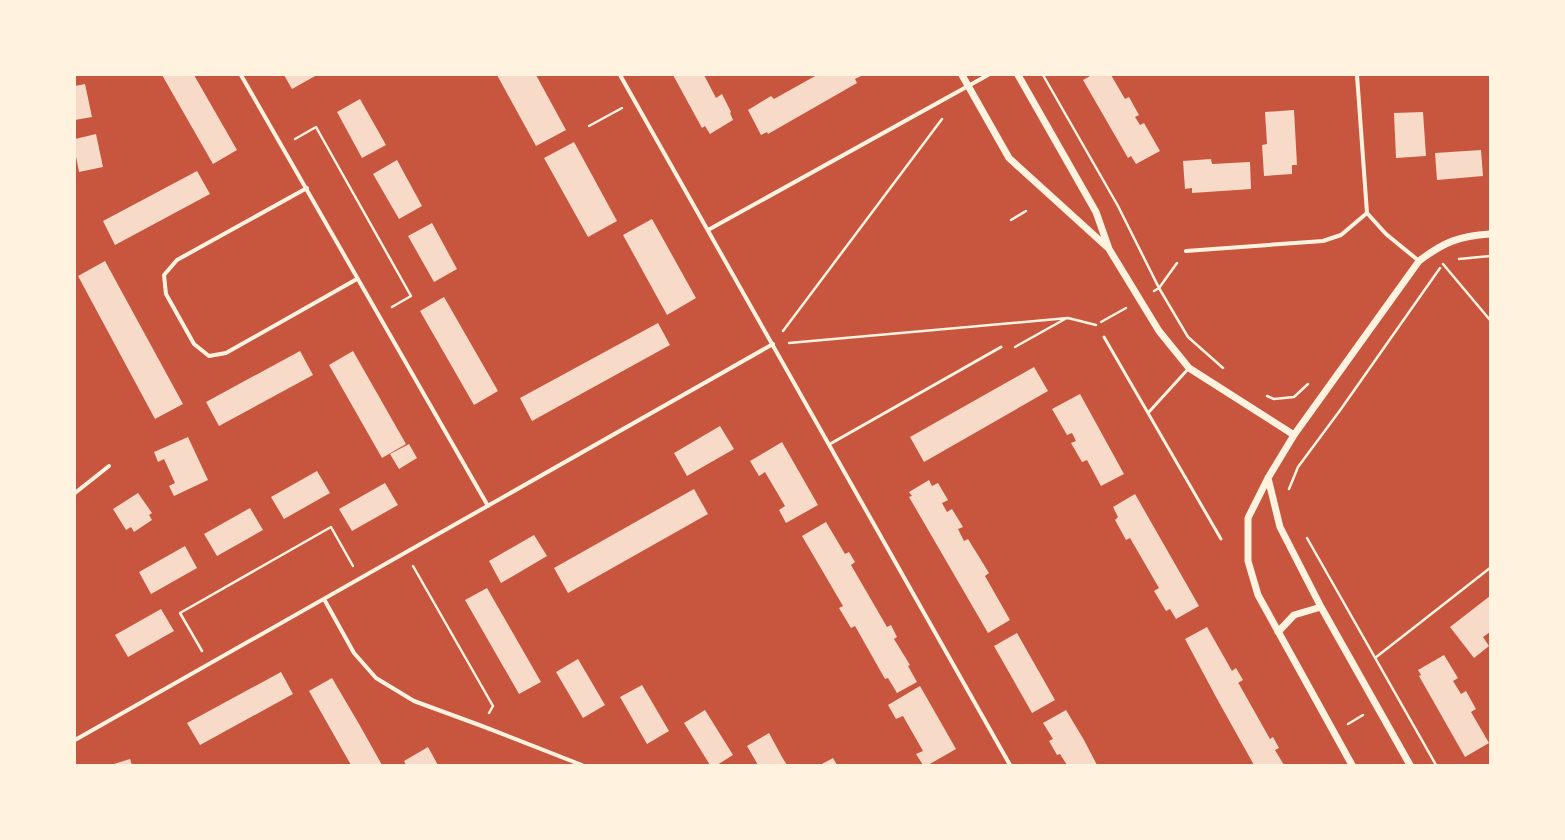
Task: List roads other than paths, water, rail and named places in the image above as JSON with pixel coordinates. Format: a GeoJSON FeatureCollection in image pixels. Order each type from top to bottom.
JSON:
{"type":"FeatureCollection","features":[{"type":"Feature","properties":{"kind":"street"},"geometry":{"type":"LineString","coordinates":[[241,75],[307,188],[357,280],[488,506]]}},
{"type":"Feature","properties":{"kind":"street"},"geometry":{"type":"LineString","coordinates":[[620,75],[830,444],[1010,765]]}},
{"type":"Feature","properties":{"kind":"street"},"geometry":{"type":"LineString","coordinates":[[962,75],[1008,158],[1109,249]]}},
{"type":"Feature","properties":{"kind":"street"},"geometry":{"type":"LineString","coordinates":[[708,230],[988,75]]}},
{"type":"Feature","properties":{"kind":"street"},"geometry":{"type":"LineString","coordinates":[[1018,75],[1096,212],[1109,249],[1159,331],[1189,368],[1294,435]]}},
{"type":"Feature","properties":{"kind":"street"},"geometry":{"type":"LineString","coordinates":[[1357,75],[1367,213],[1386,234],[1419,261]]}},
{"type":"Feature","properties":{"kind":"street"},"geometry":{"type":"LineString","coordinates":[[307,188],[177,260],[164,275],[166,294],[194,344],[209,356],[226,352],[357,280]]}},
{"type":"Feature","properties":{"kind":"street"},"geometry":{"type":"LineString","coordinates":[[1186,251],[1323,241],[1341,235],[1367,213]]}},
{"type":"Feature","properties":{"kind":"street"},"geometry":{"type":"LineString","coordinates":[[1352,765],[1258,595],[1248,561],[1248,518],[1268,478],[1294,435],[1419,261],[1433,250],[1450,242],[1468,236],[1490,234]]}},
{"type":"Feature","properties":{"kind":"street"},"geometry":{"type":"LineString","coordinates":[[75,740],[773,344]]}},
{"type":"Feature","properties":{"kind":"street"},"geometry":{"type":"LineString","coordinates":[[75,493],[109,466]]}},
{"type":"Feature","properties":{"kind":"street"},"geometry":{"type":"LineString","coordinates":[[1268,478],[1280,527],[1321,607],[1410,765]]}},
{"type":"Feature","properties":{"kind":"street"},"geometry":{"type":"LineString","coordinates":[[324,599],[354,653],[376,678],[414,701],[582,765]]}},
{"type":"Feature","properties":{"kind":"street"},"geometry":{"type":"LineString","coordinates":[[1278,632],[1294,615],[1321,607]]}},
{"type":"Feature","properties":{"kind":"lane"},"geometry":{"type":"LineString","coordinates":[[1104,337],[1221,539]]}},
{"type":"Feature","properties":{"kind":"lane"},"geometry":{"type":"LineString","coordinates":[[830,444],[1001,347]]}},
{"type":"Feature","properties":{"kind":"lane"},"geometry":{"type":"LineString","coordinates":[[1148,413],[1189,368]]}}]}
